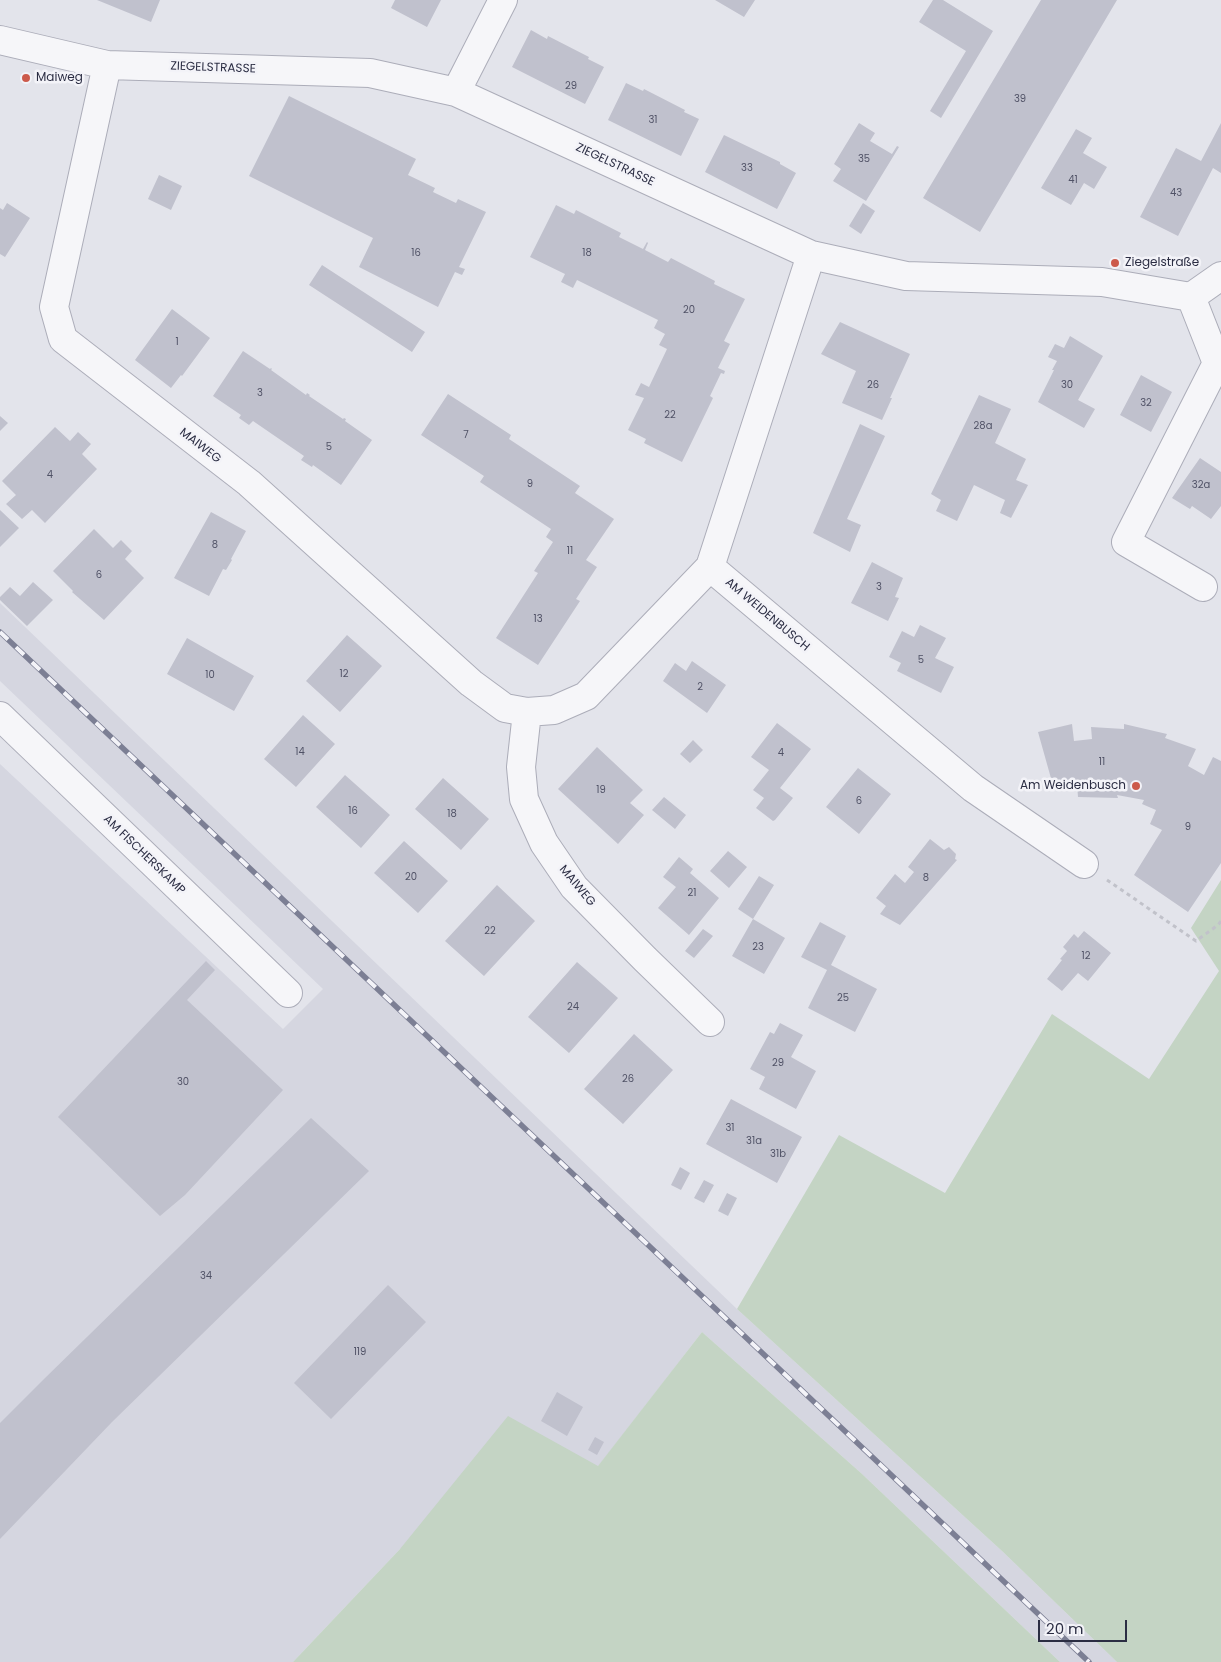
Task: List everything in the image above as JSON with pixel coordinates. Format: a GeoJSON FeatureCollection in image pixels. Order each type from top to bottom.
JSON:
{"type":"FeatureCollection","features":[{"type":"Feature","properties":{"kind":"street"},"geometry":{"type":"LineString","coordinates":[[456,92],[504,0]]}},
{"type":"Feature","properties":{"kind":"street","name":"ZIEGELSTRASSE"},"geometry":{"type":"LineString","coordinates":[[0,40],[107,65],[370,73],[456,92],[812,255],[906,276],[1102,282],[1191,297]]}},
{"type":"Feature","properties":{"kind":"street","name":"MAIWEG"},"geometry":{"type":"LineString","coordinates":[[107,65],[54,307],[63,338],[249,483],[471,683],[505,708],[527,712],[554,710],[586,696],[710,567]]}},
{"type":"Feature","properties":{"kind":"street"},"geometry":{"type":"LineString","coordinates":[[710,567],[812,255]]}},
{"type":"Feature","properties":{"kind":"street"},"geometry":{"type":"LineString","coordinates":[[1203,587],[1126,542],[1218,363],[1191,297],[1221,276]]}},
{"type":"Feature","properties":{"kind":"street","name":"AM WEIDENBUSCH"},"geometry":{"type":"LineString","coordinates":[[710,567],[973,788],[1084,864]]}},
{"type":"Feature","properties":{"kind":"street","name":"MAIWEG"},"geometry":{"type":"LineString","coordinates":[[527,712],[522,767],[524,799],[544,843],[574,887],[710,1022]]}},
{"type":"Feature","properties":{"kind":"street","name":"AM FISCHERSKAMP"},"geometry":{"type":"LineString","coordinates":[[0,716],[288,993]]}},
{"type":"Feature","properties":{"kind":"path"},"geometry":{"type":"LineString","coordinates":[[1084,864],[1196,941],[1221,921]]}},
{"type":"Feature","properties":{"kind":"shaded area"},"geometry":{"type":"Polygon","coordinates":[[[0,603],[737,1309],[1002,1551],[1117,1662],[1060,1662],[861,1473],[702,1332],[598,1467],[400,1549],[293,1662],[0,1662],[0,764],[283,1029],[323,989],[0,681],[0,603]]]}},
{"type":"Feature","properties":{"kind":"green space"},"geometry":{"type":"Polygon","coordinates":[[[1221,880],[1221,1662],[1117,1662],[1002,1551],[737,1309],[839,1135],[945,1193],[1052,1014],[1149,1079],[1219,971],[1191,928],[1221,880]]]}},
{"type":"Feature","properties":{"kind":"green space"},"geometry":{"type":"Polygon","coordinates":[[[702,1332],[861,1473],[1060,1662],[293,1662],[400,1549],[508,1416],[598,1466],[702,1332]]]}},
{"type":"Feature","properties":{"kind":"building"},"geometry":{"type":"Polygon","coordinates":[[[97,0],[160,0],[151,22],[97,0]]]}},
{"type":"Feature","properties":{"kind":"building"},"geometry":{"type":"Polygon","coordinates":[[[395,0],[441,0],[427,27],[391,8],[395,0]]]}},
{"type":"Feature","properties":{"kind":"building"},"geometry":{"type":"Polygon","coordinates":[[[715,0],[755,0],[744,17],[715,0]]]}},
{"type":"Feature","properties":{"kind":"building"},"geometry":{"type":"Polygon","coordinates":[[[933,0],[943,0],[993,31],[941,118],[930,111],[966,51],[919,22],[933,0]]]}},
{"type":"Feature","properties":{"kind":"building"},"geometry":{"type":"Polygon","coordinates":[[[1041,0],[1117,0],[980,232],[923,198],[1041,0]]]}},
{"type":"Feature","properties":{"kind":"building"},"geometry":{"type":"Polygon","coordinates":[[[531,30],[547,39],[548,36],[604,67],[585,104],[512,67],[531,30]]]}},
{"type":"Feature","properties":{"kind":"building"},"geometry":{"type":"Polygon","coordinates":[[[626,83],[643,91],[644,89],[699,119],[681,156],[608,120],[626,83]]]}},
{"type":"Feature","properties":{"kind":"building"},"geometry":{"type":"Polygon","coordinates":[[[289,96],[416,159],[408,175],[435,188],[433,192],[456,203],[458,199],[486,212],[459,267],[465,269],[462,275],[455,272],[438,307],[359,267],[373,238],[249,176],[289,96]]]}},
{"type":"Feature","properties":{"kind":"building"},"geometry":{"type":"Polygon","coordinates":[[[859,123],[875,133],[870,141],[892,154],[897,146],[899,147],[866,201],[833,181],[841,169],[834,164],[859,123]]]}},
{"type":"Feature","properties":{"kind":"building"},"geometry":{"type":"Polygon","coordinates":[[[1221,123],[1221,173],[1213,168],[1178,236],[1140,217],[1176,148],[1201,161],[1221,123]]]}},
{"type":"Feature","properties":{"kind":"building"},"geometry":{"type":"Polygon","coordinates":[[[1076,129],[1092,138],[1083,153],[1107,167],[1094,189],[1084,183],[1071,205],[1041,188],[1076,129]]]}},
{"type":"Feature","properties":{"kind":"building"},"geometry":{"type":"Polygon","coordinates":[[[724,135],[780,162],[780,164],[796,173],[777,209],[705,172],[724,135]]]}},
{"type":"Feature","properties":{"kind":"building"},"geometry":{"type":"Polygon","coordinates":[[[159,175],[182,186],[171,210],[148,199],[159,175]]]}},
{"type":"Feature","properties":{"kind":"building"},"geometry":{"type":"Polygon","coordinates":[[[7,203],[30,218],[5,257],[0,254],[0,208],[3,210],[7,203]]]}},
{"type":"Feature","properties":{"kind":"building"},"geometry":{"type":"Polygon","coordinates":[[[863,203],[875,211],[861,234],[849,226],[863,203]]]}},
{"type":"Feature","properties":{"kind":"building"},"geometry":{"type":"Polygon","coordinates":[[[556,205],[574,214],[576,210],[621,233],[619,237],[643,249],[647,242],[645,250],[668,262],[671,258],[715,281],[714,284],[745,299],[724,341],[730,344],[718,368],[725,371],[724,374],[721,373],[710,396],[713,398],[682,462],[644,443],[646,439],[628,430],[644,398],[635,395],[641,383],[649,387],[667,349],[659,345],[665,334],[654,328],[658,320],[577,280],[573,288],[561,282],[565,274],[530,257],[556,205]]]}},
{"type":"Feature","properties":{"kind":"building"},"geometry":{"type":"Polygon","coordinates":[[[322,265],[425,332],[412,352],[309,285],[322,265]]]}},
{"type":"Feature","properties":{"kind":"building"},"geometry":{"type":"Polygon","coordinates":[[[172,309],[210,338],[171,388],[135,360],[172,309]]]}},
{"type":"Feature","properties":{"kind":"building"},"geometry":{"type":"Polygon","coordinates":[[[840,322],[910,354],[882,420],[842,403],[856,371],[821,354],[840,322]]]}},
{"type":"Feature","properties":{"kind":"building"},"geometry":{"type":"Polygon","coordinates":[[[1070,336],[1103,356],[1078,400],[1095,409],[1084,428],[1038,402],[1057,361],[1048,357],[1055,344],[1064,348],[1070,336]]]}},
{"type":"Feature","properties":{"kind":"building"},"geometry":{"type":"Polygon","coordinates":[[[243,351],[271,368],[271,370],[306,395],[307,393],[343,419],[346,419],[345,421],[372,440],[341,485],[313,465],[312,467],[301,460],[304,456],[253,421],[249,425],[239,418],[241,415],[213,396],[243,351]]]}},
{"type":"Feature","properties":{"kind":"building"},"geometry":{"type":"Polygon","coordinates":[[[1141,375],[1172,392],[1151,432],[1120,415],[1141,375]]]}},
{"type":"Feature","properties":{"kind":"building"},"geometry":{"type":"Polygon","coordinates":[[[448,394],[511,435],[509,439],[580,486],[575,493],[614,519],[586,560],[597,567],[576,599],[580,601],[538,665],[496,638],[538,573],[534,571],[553,542],[546,537],[551,529],[480,482],[484,476],[421,435],[448,394]]]}},
{"type":"Feature","properties":{"kind":"building"},"geometry":{"type":"Polygon","coordinates":[[[979,395],[1011,409],[995,443],[1026,459],[1016,480],[1028,485],[1011,518],[1000,513],[1005,500],[974,485],[957,521],[936,511],[941,500],[931,494],[979,395]]]}},
{"type":"Feature","properties":{"kind":"building"},"geometry":{"type":"Polygon","coordinates":[[[0,416],[8,423],[0,431],[0,416]]]}},
{"type":"Feature","properties":{"kind":"building"},"geometry":{"type":"Polygon","coordinates":[[[860,424],[885,436],[847,519],[861,525],[850,552],[813,533],[860,424]]]}},
{"type":"Feature","properties":{"kind":"building"},"geometry":{"type":"Polygon","coordinates":[[[55,427],[70,441],[78,432],[91,444],[82,454],[97,469],[45,523],[32,510],[22,519],[6,504],[16,495],[2,481],[55,427]]]}},
{"type":"Feature","properties":{"kind":"building"},"geometry":{"type":"Polygon","coordinates":[[[1200,458],[1221,472],[1221,506],[1211,519],[1192,506],[1190,509],[1172,498],[1200,458]]]}},
{"type":"Feature","properties":{"kind":"building"},"geometry":{"type":"Polygon","coordinates":[[[0,510],[19,528],[0,547],[0,510]]]}},
{"type":"Feature","properties":{"kind":"building"},"geometry":{"type":"Polygon","coordinates":[[[211,512],[246,531],[232,560],[226,570],[223,569],[209,596],[174,578],[211,512]]]}},
{"type":"Feature","properties":{"kind":"building"},"geometry":{"type":"Polygon","coordinates":[[[94,529],[113,548],[121,540],[132,551],[125,559],[144,578],[104,620],[72,592],[53,571],[94,529]]]}},
{"type":"Feature","properties":{"kind":"building"},"geometry":{"type":"Polygon","coordinates":[[[872,562],[903,578],[895,597],[899,598],[888,621],[851,603],[872,562]]]}},
{"type":"Feature","properties":{"kind":"building"},"geometry":{"type":"Polygon","coordinates":[[[33,582],[53,600],[27,626],[0,600],[0,597],[10,587],[20,596],[33,582]]]}},
{"type":"Feature","properties":{"kind":"building"},"geometry":{"type":"Polygon","coordinates":[[[920,625],[946,638],[935,658],[954,667],[941,693],[897,671],[901,663],[889,657],[902,631],[914,637],[920,625]]]}},
{"type":"Feature","properties":{"kind":"building"},"geometry":{"type":"Polygon","coordinates":[[[347,635],[382,666],[340,712],[306,681],[347,635]]]}},
{"type":"Feature","properties":{"kind":"building"},"geometry":{"type":"Polygon","coordinates":[[[187,638],[254,676],[234,711],[167,674],[187,638]]]}},
{"type":"Feature","properties":{"kind":"building"},"geometry":{"type":"Polygon","coordinates":[[[692,661],[726,685],[707,713],[663,681],[675,663],[686,671],[692,661]]]}},
{"type":"Feature","properties":{"kind":"building"},"geometry":{"type":"Polygon","coordinates":[[[303,715],[335,744],[296,787],[264,759],[303,715]]]}},
{"type":"Feature","properties":{"kind":"building"},"geometry":{"type":"Polygon","coordinates":[[[777,723],[811,749],[780,788],[793,798],[773,821],[756,808],[764,798],[753,790],[769,770],[751,757],[777,723]]]}},
{"type":"Feature","properties":{"kind":"building"},"geometry":{"type":"Polygon","coordinates":[[[1072,724],[1074,741],[1092,739],[1091,727],[1124,729],[1124,724],[1167,734],[1165,738],[1196,749],[1188,766],[1204,775],[1213,757],[1221,761],[1221,863],[1188,912],[1134,875],[1162,830],[1150,824],[1156,810],[1142,804],[1144,800],[1117,795],[1118,798],[1078,797],[1077,784],[1054,789],[1038,732],[1072,724]]]}},
{"type":"Feature","properties":{"kind":"building"},"geometry":{"type":"Polygon","coordinates":[[[693,740],[703,750],[690,763],[680,754],[693,740]]]}},
{"type":"Feature","properties":{"kind":"building"},"geometry":{"type":"Polygon","coordinates":[[[597,747],[643,790],[630,803],[644,815],[618,844],[558,789],[597,747]]]}},
{"type":"Feature","properties":{"kind":"building"},"geometry":{"type":"Polygon","coordinates":[[[858,768],[891,794],[859,834],[826,807],[858,768]]]}},
{"type":"Feature","properties":{"kind":"building"},"geometry":{"type":"Polygon","coordinates":[[[345,775],[390,815],[361,848],[316,807],[345,775]]]}},
{"type":"Feature","properties":{"kind":"building"},"geometry":{"type":"Polygon","coordinates":[[[443,778],[489,819],[461,850],[415,809],[443,778]]]}},
{"type":"Feature","properties":{"kind":"building"},"geometry":{"type":"Polygon","coordinates":[[[664,797],[686,815],[675,829],[652,810],[664,797]]]}},
{"type":"Feature","properties":{"kind":"building"},"geometry":{"type":"Polygon","coordinates":[[[930,839],[944,850],[949,847],[956,854],[955,859],[957,860],[900,925],[880,914],[886,906],[876,898],[895,874],[905,883],[914,872],[908,867],[930,839]]]}},
{"type":"Feature","properties":{"kind":"building"},"geometry":{"type":"Polygon","coordinates":[[[404,841],[448,881],[418,913],[374,873],[404,841]]]}},
{"type":"Feature","properties":{"kind":"building"},"geometry":{"type":"Polygon","coordinates":[[[728,851],[747,867],[729,888],[710,871],[728,851]]]}},
{"type":"Feature","properties":{"kind":"building"},"geometry":{"type":"Polygon","coordinates":[[[679,857],[693,869],[690,873],[719,898],[689,935],[658,908],[676,887],[663,877],[679,857]]]}},
{"type":"Feature","properties":{"kind":"building"},"geometry":{"type":"Polygon","coordinates":[[[759,876],[774,885],[753,919],[738,909],[759,876]]]}},
{"type":"Feature","properties":{"kind":"building"},"geometry":{"type":"Polygon","coordinates":[[[497,885],[535,921],[484,976],[445,941],[497,885]]]}},
{"type":"Feature","properties":{"kind":"building"},"geometry":{"type":"Polygon","coordinates":[[[753,919],[785,938],[764,974],[732,956],[753,919]]]}},
{"type":"Feature","properties":{"kind":"building"},"geometry":{"type":"Polygon","coordinates":[[[820,922],[846,936],[831,965],[877,989],[855,1032],[808,1008],[827,970],[801,957],[820,922]]]}},
{"type":"Feature","properties":{"kind":"building"},"geometry":{"type":"Polygon","coordinates":[[[703,929],[713,936],[694,958],[685,951],[703,929]]]}},
{"type":"Feature","properties":{"kind":"building"},"geometry":{"type":"Polygon","coordinates":[[[1084,931],[1111,953],[1088,981],[1078,973],[1062,991],[1047,979],[1067,951],[1063,947],[1074,934],[1078,938],[1084,931]]]}},
{"type":"Feature","properties":{"kind":"building"},"geometry":{"type":"Polygon","coordinates":[[[206,961],[215,970],[187,1000],[283,1090],[185,1195],[160,1216],[58,1117],[206,961]]]}},
{"type":"Feature","properties":{"kind":"building"},"geometry":{"type":"Polygon","coordinates":[[[577,962],[618,998],[569,1053],[528,1017],[577,962]]]}},
{"type":"Feature","properties":{"kind":"building"},"geometry":{"type":"Polygon","coordinates":[[[780,1023],[803,1035],[791,1057],[816,1071],[796,1109],[759,1089],[765,1077],[750,1069],[770,1032],[774,1034],[780,1023]]]}},
{"type":"Feature","properties":{"kind":"building"},"geometry":{"type":"Polygon","coordinates":[[[634,1034],[673,1070],[623,1124],[584,1089],[634,1034]]]}},
{"type":"Feature","properties":{"kind":"building"},"geometry":{"type":"Polygon","coordinates":[[[731,1099],[802,1137],[777,1183],[706,1144],[731,1099]]]}},
{"type":"Feature","properties":{"kind":"building"},"geometry":{"type":"Polygon","coordinates":[[[311,1118],[369,1171],[112,1422],[0,1539],[0,1423],[311,1118]]]}},
{"type":"Feature","properties":{"kind":"building"},"geometry":{"type":"Polygon","coordinates":[[[680,1167],[690,1173],[681,1190],[671,1185],[680,1167]]]}},
{"type":"Feature","properties":{"kind":"building"},"geometry":{"type":"Polygon","coordinates":[[[704,1180],[714,1185],[704,1203],[694,1198],[704,1180]]]}},
{"type":"Feature","properties":{"kind":"building"},"geometry":{"type":"Polygon","coordinates":[[[727,1193],[737,1198],[728,1216],[718,1211],[727,1193]]]}},
{"type":"Feature","properties":{"kind":"building"},"geometry":{"type":"Polygon","coordinates":[[[388,1285],[426,1322],[331,1419],[294,1383],[388,1285]]]}},
{"type":"Feature","properties":{"kind":"building"},"geometry":{"type":"Polygon","coordinates":[[[557,1392],[583,1407],[567,1436],[541,1421],[557,1392]]]}},
{"type":"Feature","properties":{"kind":"building"},"geometry":{"type":"Polygon","coordinates":[[[595,1437],[604,1442],[597,1455],[588,1450],[595,1437]]]}},
{"type":"Feature","properties":{"kind":"railway"},"geometry":{"type":"LineString","coordinates":[[0,632],[1089,1662]]}},
{"type":"Feature","properties":{"kind":"place","name":"Maiweg"},"geometry":{"type":"Point","coordinates":[26,78]}},
{"type":"Feature","properties":{"kind":"place","name":"Ziegelstraße"},"geometry":{"type":"Point","coordinates":[1115,263]}},
{"type":"Feature","properties":{"kind":"place","name":"Am Weidenbusch"},"geometry":{"type":"Point","coordinates":[1136,786]}}]}
